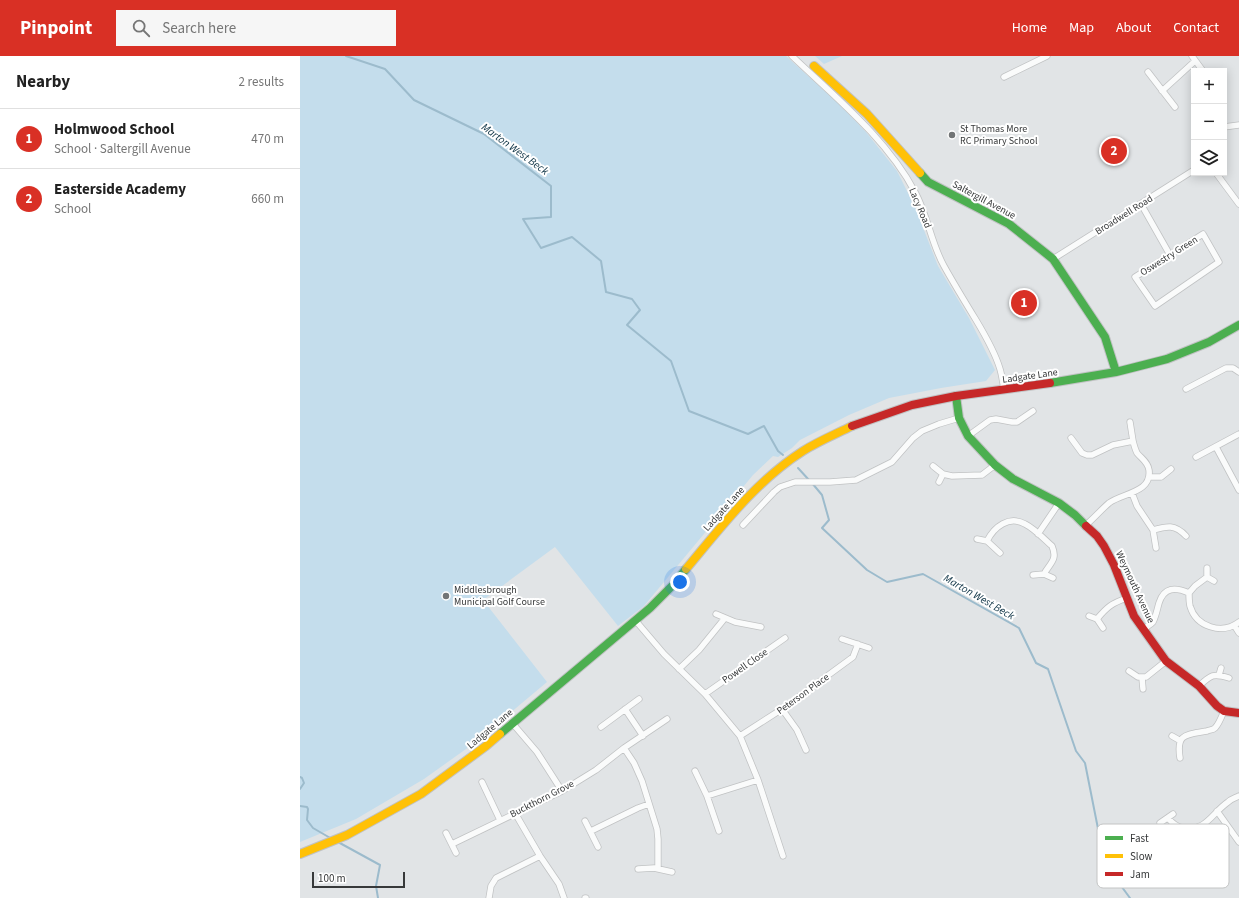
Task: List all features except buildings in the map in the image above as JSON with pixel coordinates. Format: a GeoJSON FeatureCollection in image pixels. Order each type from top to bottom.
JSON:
{"type":"FeatureCollection","features":[{"type":"Feature","properties":{"kind":"main road","name":"Saltergill Avenue"},"geometry":{"type":"LineString","coordinates":[[814,66],[868,114],[928,182],[1009,224],[1053,259],[1105,337],[1116,372]]}},
{"type":"Feature","properties":{"kind":"main road","name":"Ladgate Lane"},"geometry":{"type":"LineString","coordinates":[[300,854],[347,835],[421,794],[476,755],[635,620],[673,585],[728,518],[750,494],[773,474],[803,452],[830,436],[873,417],[912,405],[956,396],[1060,382],[1116,372],[1167,359],[1209,342],[1239,325]]}},
{"type":"Feature","properties":{"kind":"main road","name":"Weymouth Avenue"},"geometry":{"type":"LineString","coordinates":[[956,396],[959,418],[968,436],[995,465],[1014,479],[1059,503],[1075,515],[1097,536],[1114,565],[1134,616],[1143,630],[1166,661],[1198,686],[1217,706],[1224,711]]}},
{"type":"Feature","properties":{"kind":"main road"},"geometry":{"type":"LineString","coordinates":[[1224,711],[1239,713]]}},
{"type":"Feature","properties":{"kind":"street","name":"Lacy Road"},"geometry":{"type":"LineString","coordinates":[[792,56],[867,128],[895,162],[915,192],[926,216],[933,243],[943,264],[987,338],[999,364],[1004,390]]}},
{"type":"Feature","properties":{"kind":"street"},"geometry":{"type":"LineString","coordinates":[[1004,77],[1047,56]]}},
{"type":"Feature","properties":{"kind":"street"},"geometry":{"type":"LineString","coordinates":[[1162,91],[1194,58],[1201,68]]}},
{"type":"Feature","properties":{"kind":"street"},"geometry":{"type":"LineString","coordinates":[[1148,72],[1175,107]]}},
{"type":"Feature","properties":{"kind":"street"},"geometry":{"type":"LineString","coordinates":[[1227,127],[1239,125]]}},
{"type":"Feature","properties":{"kind":"street","name":"Broadwell Road"},"geometry":{"type":"LineString","coordinates":[[1053,259],[1191,172]]}},
{"type":"Feature","properties":{"kind":"street"},"geometry":{"type":"LineString","coordinates":[[1218,176],[1239,204]]}},
{"type":"Feature","properties":{"kind":"street"},"geometry":{"type":"LineString","coordinates":[[1141,204],[1170,255]]}},
{"type":"Feature","properties":{"kind":"street","name":"Oswestry Green"},"geometry":{"type":"LineString","coordinates":[[1203,234],[1219,262],[1155,306],[1135,277],[1170,255],[1203,234]]}},
{"type":"Feature","properties":{"kind":"street"},"geometry":{"type":"LineString","coordinates":[[1186,389],[1226,368],[1233,368],[1239,372]]}},
{"type":"Feature","properties":{"kind":"street"},"geometry":{"type":"LineString","coordinates":[[968,436],[990,420],[996,419],[1017,422],[1033,410]]}},
{"type":"Feature","properties":{"kind":"street"},"geometry":{"type":"LineString","coordinates":[[743,525],[780,487],[794,482],[856,480],[892,462],[913,438],[922,431],[959,418]]}},
{"type":"Feature","properties":{"kind":"street"},"geometry":{"type":"LineString","coordinates":[[1086,525],[1110,503],[1121,496],[1140,489],[1145,485],[1149,477],[1147,463],[1135,449],[1130,422]]}},
{"type":"Feature","properties":{"kind":"street"},"geometry":{"type":"LineString","coordinates":[[1196,457],[1239,434]]}},
{"type":"Feature","properties":{"kind":"street"},"geometry":{"type":"LineString","coordinates":[[1071,438],[1082,453],[1087,455],[1092,455],[1113,445],[1133,441]]}},
{"type":"Feature","properties":{"kind":"street"},"geometry":{"type":"LineString","coordinates":[[1216,447],[1239,490]]}},
{"type":"Feature","properties":{"kind":"street"},"geometry":{"type":"LineString","coordinates":[[933,466],[943,474],[952,476],[982,475],[995,465]]}},
{"type":"Feature","properties":{"kind":"street"},"geometry":{"type":"LineString","coordinates":[[1149,477],[1161,477],[1171,469]]}},
{"type":"Feature","properties":{"kind":"street"},"geometry":{"type":"LineString","coordinates":[[939,482],[943,474]]}},
{"type":"Feature","properties":{"kind":"street"},"geometry":{"type":"LineString","coordinates":[[1132,493],[1137,506],[1153,530],[1156,548]]}},
{"type":"Feature","properties":{"kind":"street"},"geometry":{"type":"LineString","coordinates":[[1038,534],[1059,503]]}},
{"type":"Feature","properties":{"kind":"street"},"geometry":{"type":"LineString","coordinates":[[987,541],[991,533],[996,528],[1008,521],[1018,521],[1025,524],[1052,546],[1054,551],[1054,561],[1048,566],[1044,574]]}},
{"type":"Feature","properties":{"kind":"street"},"geometry":{"type":"LineString","coordinates":[[1153,530],[1170,527],[1178,529],[1186,536]]}},
{"type":"Feature","properties":{"kind":"street"},"geometry":{"type":"LineString","coordinates":[[977,539],[987,541],[1000,553]]}},
{"type":"Feature","properties":{"kind":"street"},"geometry":{"type":"LineString","coordinates":[[1207,568],[1207,577]]}},
{"type":"Feature","properties":{"kind":"street"},"geometry":{"type":"LineString","coordinates":[[1033,575],[1044,574],[1053,578]]}},
{"type":"Feature","properties":{"kind":"street"},"geometry":{"type":"LineString","coordinates":[[1207,577],[1214,581]]}},
{"type":"Feature","properties":{"kind":"street"},"geometry":{"type":"LineString","coordinates":[[1207,577],[1195,586],[1189,593],[1190,605],[1199,620],[1205,624],[1214,628],[1225,628],[1237,624],[1239,633]]}},
{"type":"Feature","properties":{"kind":"street"},"geometry":{"type":"LineString","coordinates":[[1143,630],[1152,624],[1162,595],[1174,589],[1189,593]]}},
{"type":"Feature","properties":{"kind":"street"},"geometry":{"type":"LineString","coordinates":[[1097,619],[1104,610],[1113,603],[1127,598]]}},
{"type":"Feature","properties":{"kind":"street"},"geometry":{"type":"LineString","coordinates":[[716,614],[735,622],[761,627]]}},
{"type":"Feature","properties":{"kind":"street"},"geometry":{"type":"LineString","coordinates":[[1089,616],[1097,619],[1103,628]]}},
{"type":"Feature","properties":{"kind":"street"},"geometry":{"type":"LineString","coordinates":[[679,669],[699,650],[725,618]]}},
{"type":"Feature","properties":{"kind":"street"},"geometry":{"type":"LineString","coordinates":[[635,620],[664,654],[705,694],[740,736],[758,780],[783,856]]}},
{"type":"Feature","properties":{"kind":"street","name":"Powell Close"},"geometry":{"type":"LineString","coordinates":[[705,694],[785,638]]}},
{"type":"Feature","properties":{"kind":"street"},"geometry":{"type":"LineString","coordinates":[[842,640],[869,648]]}},
{"type":"Feature","properties":{"kind":"street","name":"Peterson Place"},"geometry":{"type":"LineString","coordinates":[[740,736],[782,709],[853,657],[858,644]]}},
{"type":"Feature","properties":{"kind":"street"},"geometry":{"type":"LineString","coordinates":[[1129,671],[1138,677],[1146,677],[1166,661]]}},
{"type":"Feature","properties":{"kind":"street"},"geometry":{"type":"LineString","coordinates":[[1219,675],[1221,668]]}},
{"type":"Feature","properties":{"kind":"street"},"geometry":{"type":"LineString","coordinates":[[1198,686],[1212,676],[1219,675],[1229,678]]}},
{"type":"Feature","properties":{"kind":"street"},"geometry":{"type":"LineString","coordinates":[[1142,678],[1143,689]]}},
{"type":"Feature","properties":{"kind":"street"},"geometry":{"type":"LineString","coordinates":[[601,727],[639,699]]}},
{"type":"Feature","properties":{"kind":"street"},"geometry":{"type":"LineString","coordinates":[[782,709],[797,730],[806,750]]}},
{"type":"Feature","properties":{"kind":"street"},"geometry":{"type":"LineString","coordinates":[[626,710],[643,736]]}},
{"type":"Feature","properties":{"kind":"street"},"geometry":{"type":"LineString","coordinates":[[1180,758],[1178,749],[1180,740],[1187,735],[1211,730],[1216,727],[1224,711]]}},
{"type":"Feature","properties":{"kind":"street","name":"Buckthorn Grove"},"geometry":{"type":"LineString","coordinates":[[452,844],[562,791],[596,770],[624,748],[667,719]]}},
{"type":"Feature","properties":{"kind":"street"},"geometry":{"type":"LineString","coordinates":[[513,724],[537,752],[562,791]]}},
{"type":"Feature","properties":{"kind":"street"},"geometry":{"type":"LineString","coordinates":[[1172,736],[1180,740]]}},
{"type":"Feature","properties":{"kind":"street"},"geometry":{"type":"LineString","coordinates":[[624,748],[634,763],[642,781],[657,829],[659,849],[658,868]]}},
{"type":"Feature","properties":{"kind":"street"},"geometry":{"type":"LineString","coordinates":[[695,771],[707,796],[719,831]]}},
{"type":"Feature","properties":{"kind":"street"},"geometry":{"type":"LineString","coordinates":[[707,796],[758,780]]}},
{"type":"Feature","properties":{"kind":"street"},"geometry":{"type":"LineString","coordinates":[[482,782],[500,820]]}},
{"type":"Feature","properties":{"kind":"street"},"geometry":{"type":"LineString","coordinates":[[1204,824],[1228,801],[1239,796]]}},
{"type":"Feature","properties":{"kind":"street"},"geometry":{"type":"LineString","coordinates":[[591,832],[649,804]]}},
{"type":"Feature","properties":{"kind":"street"},"geometry":{"type":"LineString","coordinates":[[1217,811],[1226,824]]}},
{"type":"Feature","properties":{"kind":"street"},"geometry":{"type":"LineString","coordinates":[[515,813],[558,884],[564,898]]}},
{"type":"Feature","properties":{"kind":"street"},"geometry":{"type":"LineString","coordinates":[[1160,823],[1173,814]]}},
{"type":"Feature","properties":{"kind":"street"},"geometry":{"type":"LineString","coordinates":[[1168,818],[1174,824]]}},
{"type":"Feature","properties":{"kind":"street"},"geometry":{"type":"LineString","coordinates":[[585,821],[598,848]]}},
{"type":"Feature","properties":{"kind":"street"},"geometry":{"type":"LineString","coordinates":[[1229,828],[1239,842]]}},
{"type":"Feature","properties":{"kind":"street"},"geometry":{"type":"LineString","coordinates":[[446,833],[456,853]]}},
{"type":"Feature","properties":{"kind":"street"},"geometry":{"type":"LineString","coordinates":[[489,898],[496,878],[540,856]]}},
{"type":"Feature","properties":{"kind":"street"},"geometry":{"type":"LineString","coordinates":[[638,869],[658,868],[672,872]]}},
{"type":"Feature","properties":{"kind":"shaded area","name":"Middlesbrough Municipal Golf Course"},"geometry":{"type":"Polygon","coordinates":[[[300,56],[786,56],[838,103],[866,132],[897,171],[915,207],[938,266],[969,318],[995,370],[986,381],[889,398],[849,415],[800,440],[792,448],[778,457],[773,456],[753,475],[644,606],[618,626],[555,547],[483,600],[547,682],[473,744],[424,779],[356,819],[300,842],[300,56]]]}},
{"type":"Feature","properties":{"kind":"shaded area"},"geometry":{"type":"Polygon","coordinates":[[[815,56],[842,56],[824,64],[815,56]]]}},
{"type":"Feature","properties":{"kind":"waterway","name":"Marton West Beck"},"geometry":{"type":"LineString","coordinates":[[346,56],[385,69],[414,100],[484,134],[551,186],[551,217],[523,219],[541,248],[572,237],[601,261],[606,292],[632,299],[640,310],[627,325],[671,361],[689,411],[748,434],[764,426],[778,451],[783,455]]}},
{"type":"Feature","properties":{"kind":"waterway","name":"Marton West Beck"},"geometry":{"type":"LineString","coordinates":[[798,468],[809,480]]}},
{"type":"Feature","properties":{"kind":"waterway","name":"Marton West Beck"},"geometry":{"type":"LineString","coordinates":[[812,483],[822,495],[829,520],[822,528],[867,570],[887,582],[923,574],[1019,628],[1036,663],[1048,669],[1076,751],[1085,763],[1097,824]]}},
{"type":"Feature","properties":{"kind":"waterway"},"geometry":{"type":"LineString","coordinates":[[300,777],[304,783],[300,789]]}},
{"type":"Feature","properties":{"kind":"waterway"},"geometry":{"type":"LineString","coordinates":[[300,806],[307,807],[307,820],[313,828],[332,839]]}},
{"type":"Feature","properties":{"kind":"waterway"},"geometry":{"type":"LineString","coordinates":[[338,842],[380,865],[376,886],[378,898]]}},
{"type":"Feature","properties":{"kind":"waterway","name":"Marton West Beck"},"geometry":{"type":"LineString","coordinates":[[1123,888],[1130,898]]}},
{"type":"Feature","properties":{"kind":"traffic: fast"},"geometry":{"type":"LineString","coordinates":[[920,173],[928,182],[1009,224],[1053,259],[1105,337],[1116,372]]}},
{"type":"Feature","properties":{"kind":"traffic: fast"},"geometry":{"type":"LineString","coordinates":[[1050,383],[1116,372],[1167,359],[1209,342],[1239,325]]}},
{"type":"Feature","properties":{"kind":"traffic: fast"},"geometry":{"type":"LineString","coordinates":[[956,396],[959,418],[968,436],[995,465],[1013,479],[1059,503],[1075,515],[1086,526]]}},
{"type":"Feature","properties":{"kind":"traffic: fast"},"geometry":{"type":"LineString","coordinates":[[500,734],[650,608],[673,585],[686,569]]}},
{"type":"Feature","properties":{"kind":"traffic: slow"},"geometry":{"type":"LineString","coordinates":[[814,66],[867,114],[920,173]]}},
{"type":"Feature","properties":{"kind":"traffic: slow"},"geometry":{"type":"LineString","coordinates":[[686,569],[740,505],[770,476],[803,451],[852,426]]}},
{"type":"Feature","properties":{"kind":"traffic: slow"},"geometry":{"type":"LineString","coordinates":[[300,854],[347,835],[421,794],[500,734]]}},
{"type":"Feature","properties":{"kind":"traffic: jam"},"geometry":{"type":"LineString","coordinates":[[852,426],[912,405],[956,396],[1050,383]]}},
{"type":"Feature","properties":{"kind":"traffic: jam"},"geometry":{"type":"LineString","coordinates":[[1086,526],[1097,536],[1104,546],[1114,565],[1134,616],[1166,661],[1199,686],[1217,706],[1224,711],[1239,713]]}},
{"type":"Feature","properties":{"kind":"place","name":"St Thomas More RC Primary School"},"geometry":{"type":"Point","coordinates":[952,135]}},
{"type":"Feature","properties":{"kind":"place","name":"Easterside Academy"},"geometry":{"type":"Point","coordinates":[1114,151]}},
{"type":"Feature","properties":{"kind":"place","name":"Holmwood School"},"geometry":{"type":"Point","coordinates":[1024,303]}},
{"type":"Feature","properties":{"kind":"place","name":"Middlesbrough Municipal Golf Course"},"geometry":{"type":"Point","coordinates":[446,596]}}]}
